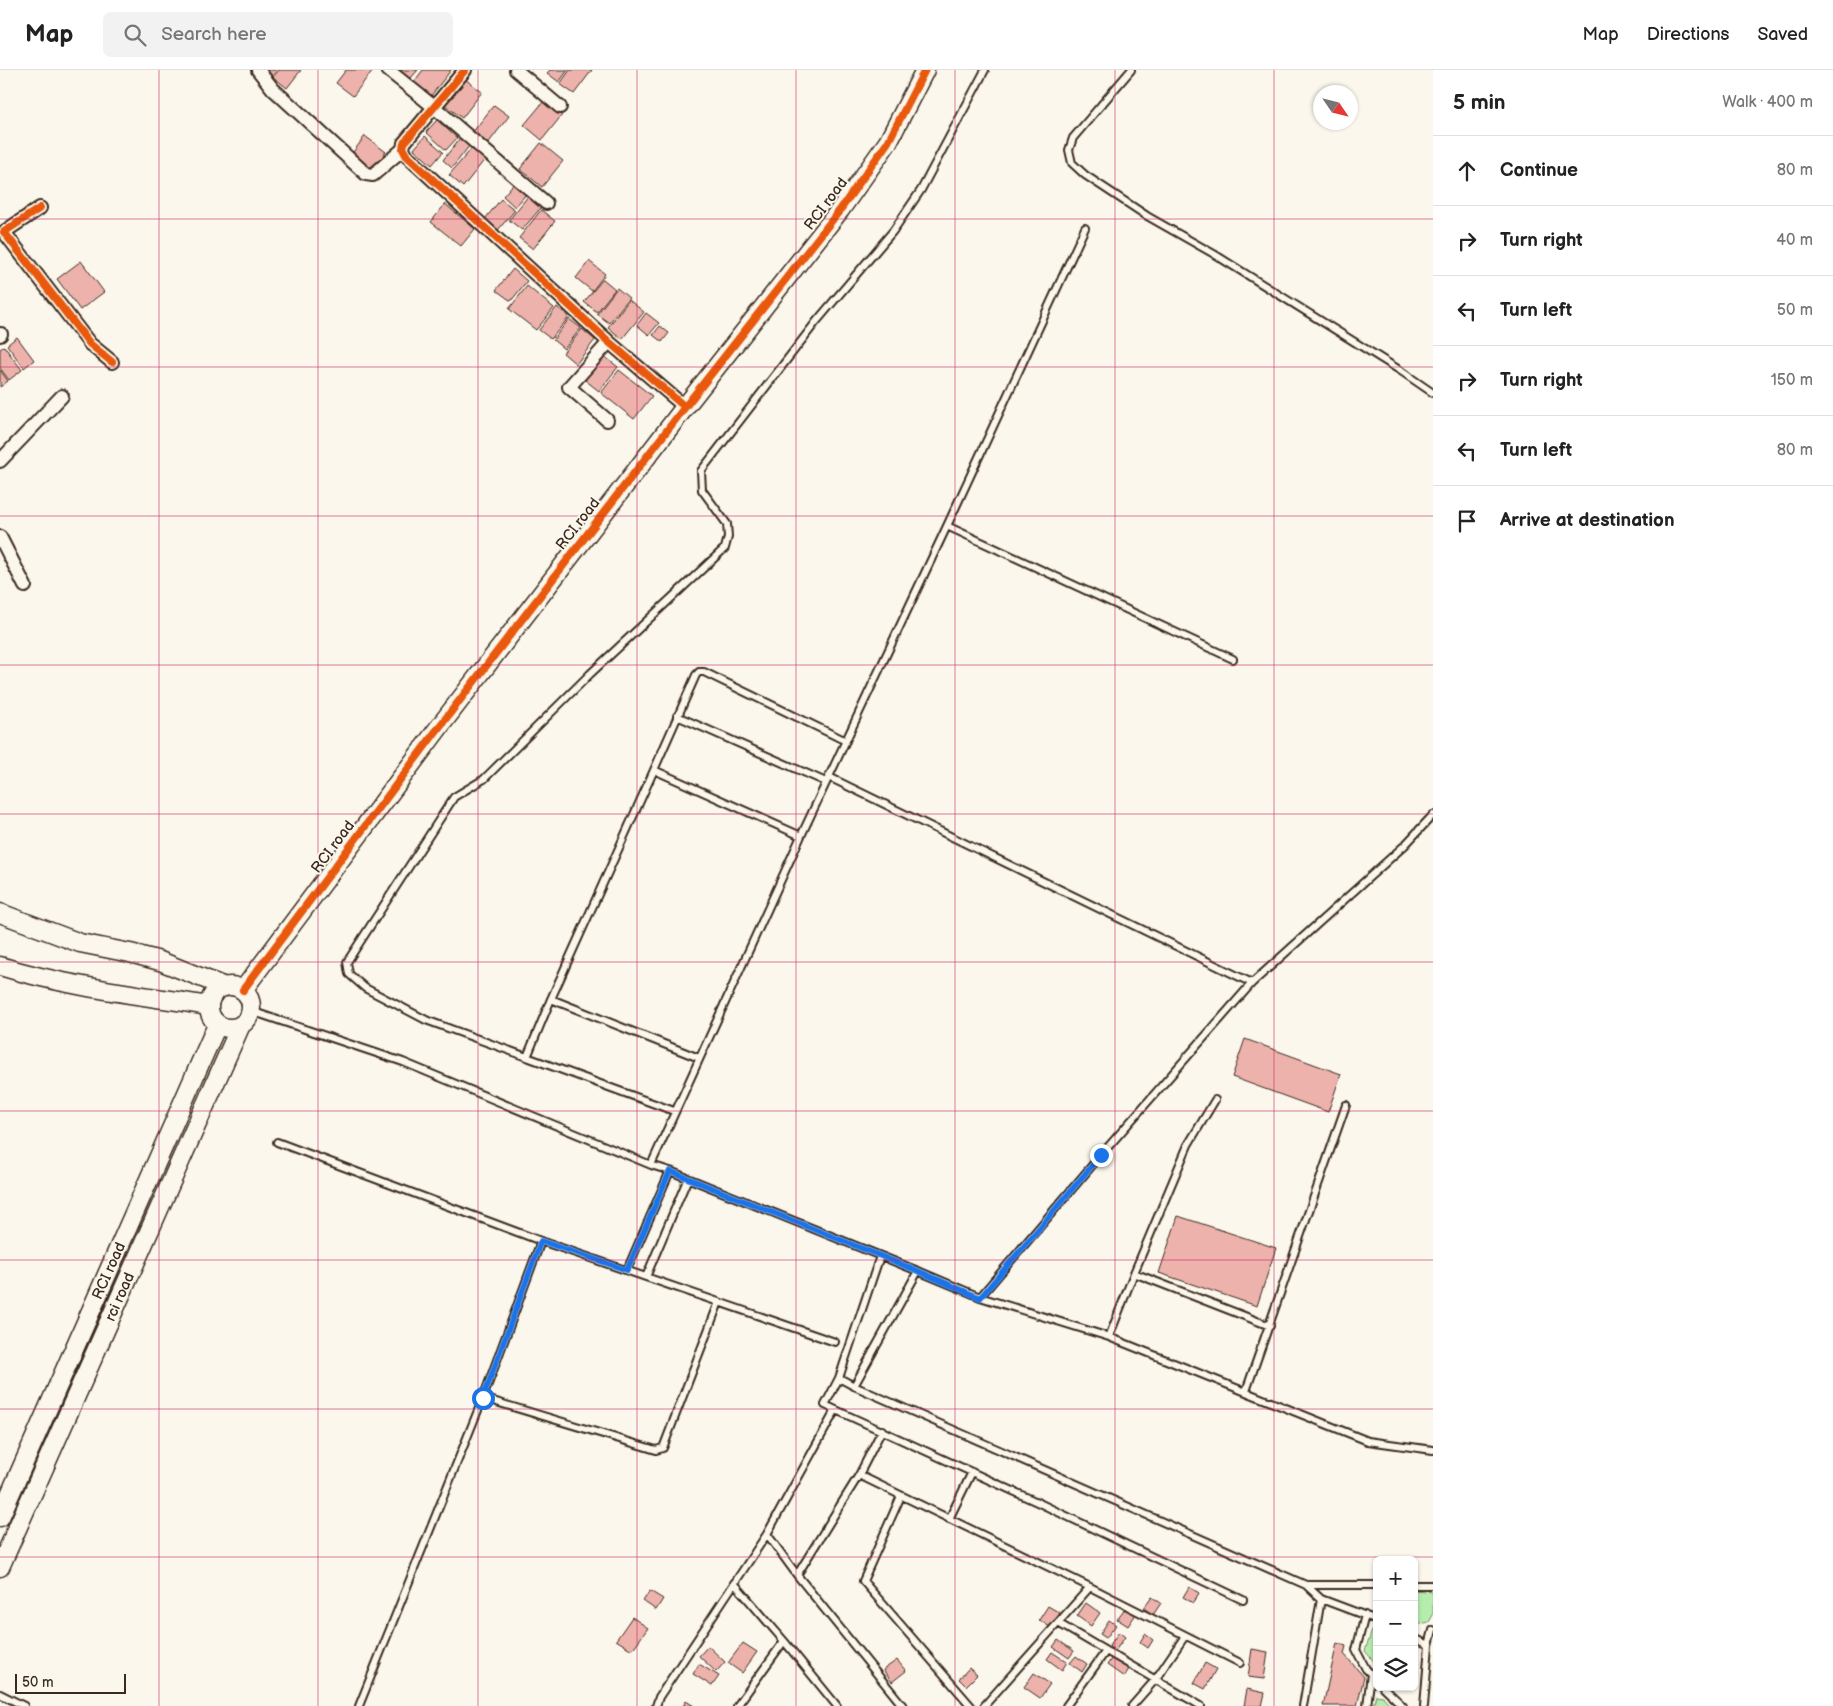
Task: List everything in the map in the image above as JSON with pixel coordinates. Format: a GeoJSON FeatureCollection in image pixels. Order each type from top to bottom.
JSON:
{"type":"FeatureCollection","features":[{"type":"Feature","properties":{"kind":"main road","name":"RCI road"},"geometry":{"type":"LineString","coordinates":[[244,990],[440,726],[685,407],[840,210],[888,142],[925,70]]}},
{"type":"Feature","properties":{"kind":"main road"},"geometry":{"type":"LineString","coordinates":[[0,913],[80,943],[130,952],[160,961],[225,987]]}},
{"type":"Feature","properties":{"kind":"main road"},"geometry":{"type":"LineString","coordinates":[[0,966],[25,974],[90,988],[209,1006]]}},
{"type":"Feature","properties":{"kind":"main road"},"geometry":{"type":"LineString","coordinates":[[233,986],[244,990],[250,998],[251,1011],[249,1018],[240,1027],[224,1028],[217,1024],[210,1013],[209,1006],[214,993],[225,987],[233,986]]}},
{"type":"Feature","properties":{"kind":"main road","name":"RCI road"},"geometry":{"type":"LineString","coordinates":[[0,1516],[217,1024]]}},
{"type":"Feature","properties":{"kind":"main road","name":"rci road"},"geometry":{"type":"LineString","coordinates":[[0,1567],[240,1027]]}},
{"type":"Feature","properties":{"kind":"street"},"geometry":{"type":"LineString","coordinates":[[258,70],[273,89],[366,174],[373,174],[403,149]]}},
{"type":"Feature","properties":{"kind":"street"},"geometry":{"type":"LineString","coordinates":[[388,70],[546,203]]}},
{"type":"Feature","properties":{"kind":"street"},"geometry":{"type":"LineString","coordinates":[[465,70],[404,143],[403,149],[406,155],[609,342],[685,407]]}},
{"type":"Feature","properties":{"kind":"street"},"geometry":{"type":"LineString","coordinates":[[516,70],[560,107]]}},
{"type":"Feature","properties":{"kind":"street"},"geometry":{"type":"LineString","coordinates":[[40,208],[1,232],[90,344],[112,362]]}},
{"type":"Feature","properties":{"kind":"street"},"geometry":{"type":"LineString","coordinates":[[607,420],[569,387],[609,342]]}},
{"type":"Feature","properties":{"kind":"street"},"geometry":{"type":"LineString","coordinates":[[0,462],[62,396]]}},
{"type":"Feature","properties":{"kind":"street"},"geometry":{"type":"LineString","coordinates":[[0,537],[25,586]]}},
{"type":"Feature","properties":{"kind":"lane"},"geometry":{"type":"LineString","coordinates":[[674,1111],[426,1020],[365,988],[349,974],[348,962],[454,797],[484,779],[590,674],[725,548],[728,537],[727,524],[702,490],[701,470],[816,322],[897,224],[921,190],[985,70]]}},
{"type":"Feature","properties":{"kind":"lane"},"geometry":{"type":"LineString","coordinates":[[1131,70],[1073,138],[1069,150],[1072,164],[1085,175],[1148,216],[1214,254],[1433,393]]}},
{"type":"Feature","properties":{"kind":"lane"},"geometry":{"type":"LineString","coordinates":[[651,1165],[801,836],[1085,228]]}},
{"type":"Feature","properties":{"kind":"lane"},"geometry":{"type":"LineString","coordinates":[[947,526],[1233,659]]}},
{"type":"Feature","properties":{"kind":"lane"},"geometry":{"type":"LineString","coordinates":[[527,1057],[676,716],[696,675],[704,672],[846,741]]}},
{"type":"Feature","properties":{"kind":"lane"},"geometry":{"type":"LineString","coordinates":[[676,716],[828,780],[1252,983]]}},
{"type":"Feature","properties":{"kind":"lane"},"geometry":{"type":"LineString","coordinates":[[654,770],[801,836]]}},
{"type":"Feature","properties":{"kind":"lane"},"geometry":{"type":"LineString","coordinates":[[980,1298],[1107,1148],[1252,983],[1404,845],[1433,815]]}},
{"type":"Feature","properties":{"kind":"lane"},"geometry":{"type":"LineString","coordinates":[[551,999],[699,1058]]}},
{"type":"Feature","properties":{"kind":"lane"},"geometry":{"type":"LineString","coordinates":[[251,1011],[403,1062],[651,1165],[688,1178],[918,1271],[980,1298],[1109,1336],[1368,1441],[1433,1450]]}},
{"type":"Feature","properties":{"kind":"lane"},"geometry":{"type":"LineString","coordinates":[[1109,1336],[1188,1145],[1215,1100]]}},
{"type":"Feature","properties":{"kind":"lane"},"geometry":{"type":"LineString","coordinates":[[1246,1391],[1346,1105]]}},
{"type":"Feature","properties":{"kind":"lane"},"geometry":{"type":"LineString","coordinates":[[277,1142],[541,1241],[835,1342]]}},
{"type":"Feature","properties":{"kind":"lane"},"geometry":{"type":"LineString","coordinates":[[627,1270],[670,1171]]}},
{"type":"Feature","properties":{"kind":"lane"},"geometry":{"type":"LineString","coordinates":[[646,1277],[688,1178]]}},
{"type":"Feature","properties":{"kind":"lane"},"geometry":{"type":"LineString","coordinates":[[359,1706],[483,1398],[541,1241]]}},
{"type":"Feature","properties":{"kind":"lane"},"geometry":{"type":"LineString","coordinates":[[880,1256],[839,1378],[825,1405],[1184,1570],[1243,1600]]}},
{"type":"Feature","properties":{"kind":"lane"},"geometry":{"type":"LineString","coordinates":[[854,1386],[918,1271]]}},
{"type":"Feature","properties":{"kind":"lane"},"geometry":{"type":"LineString","coordinates":[[1134,1273],[1270,1326]]}},
{"type":"Feature","properties":{"kind":"lane"},"geometry":{"type":"LineString","coordinates":[[483,1398],[656,1450],[663,1448],[718,1302]]}},
{"type":"Feature","properties":{"kind":"lane"},"geometry":{"type":"LineString","coordinates":[[839,1378],[1306,1585],[1321,1599],[1373,1618]]}},
{"type":"Feature","properties":{"kind":"lane"},"geometry":{"type":"LineString","coordinates":[[656,1706],[659,1697],[767,1534],[835,1411]]}},
{"type":"Feature","properties":{"kind":"lane"},"geometry":{"type":"LineString","coordinates":[[797,1575],[858,1475],[882,1430]]}},
{"type":"Feature","properties":{"kind":"lane"},"geometry":{"type":"LineString","coordinates":[[949,1519],[972,1472]]}},
{"type":"Feature","properties":{"kind":"lane"},"geometry":{"type":"LineString","coordinates":[[858,1475],[1090,1587],[1240,1663]]}},
{"type":"Feature","properties":{"kind":"lane"},"geometry":{"type":"LineString","coordinates":[[901,1496],[863,1581],[971,1706]]}},
{"type":"Feature","properties":{"kind":"lane"},"geometry":{"type":"LineString","coordinates":[[767,1534],[797,1575],[902,1706]]}},
{"type":"Feature","properties":{"kind":"lane"},"geometry":{"type":"LineString","coordinates":[[734,1583],[837,1706]]}},
{"type":"Feature","properties":{"kind":"lane"},"geometry":{"type":"LineString","coordinates":[[1306,1585],[1373,1585]]}},
{"type":"Feature","properties":{"kind":"lane"},"geometry":{"type":"LineString","coordinates":[[1418,1585],[1433,1586]]}},
{"type":"Feature","properties":{"kind":"lane"},"geometry":{"type":"LineString","coordinates":[[984,1706],[1090,1587]]}},
{"type":"Feature","properties":{"kind":"lane"},"geometry":{"type":"LineString","coordinates":[[1303,1706],[1321,1599]]}},
{"type":"Feature","properties":{"kind":"lane"},"geometry":{"type":"LineString","coordinates":[[1365,1615],[1356,1650],[1366,1669],[1373,1677]]}},
{"type":"Feature","properties":{"kind":"lane"},"geometry":{"type":"LineString","coordinates":[[1058,1623],[1201,1706]]}},
{"type":"Feature","properties":{"kind":"lane"},"geometry":{"type":"LineString","coordinates":[[1424,1706],[1429,1645],[1433,1630]]}},
{"type":"Feature","properties":{"kind":"lane"},"geometry":{"type":"LineString","coordinates":[[1132,1706],[1155,1680],[1185,1636]]}},
{"type":"Feature","properties":{"kind":"lane"},"geometry":{"type":"LineString","coordinates":[[1418,1640],[1429,1645]]}},
{"type":"Feature","properties":{"kind":"lane"},"geometry":{"type":"LineString","coordinates":[[736,1706],[784,1641]]}},
{"type":"Feature","properties":{"kind":"lane"},"geometry":{"type":"LineString","coordinates":[[1066,1706],[1106,1651]]}},
{"type":"Feature","properties":{"kind":"lane"},"geometry":{"type":"LineString","coordinates":[[1367,1706],[1370,1674]]}},
{"type":"Feature","properties":{"kind":"lane"},"geometry":{"type":"LineString","coordinates":[[1388,1691],[1403,1706]]}},
{"type":"Feature","properties":{"kind":"lane"},"geometry":{"type":"LineString","coordinates":[[0,1694],[24,1706]]}},
{"type":"Feature","properties":{"kind":"green space"},"geometry":{"type":"Polygon","coordinates":[[[1418,1590],[1433,1592],[1433,1615],[1429,1622],[1418,1625],[1418,1590]]]}},
{"type":"Feature","properties":{"kind":"green space"},"geometry":{"type":"Polygon","coordinates":[[[1373,1628],[1373,1660],[1365,1651],[1373,1628]]]}},
{"type":"Feature","properties":{"kind":"green space"},"geometry":{"type":"Polygon","coordinates":[[[1376,1695],[1382,1696],[1392,1706],[1373,1706],[1376,1695]]]}},
{"type":"Feature","properties":{"kind":"building"},"geometry":{"type":"Polygon","coordinates":[[[262,70],[277,70],[271,77],[262,70]]]}},
{"type":"Feature","properties":{"kind":"building"},"geometry":{"type":"Polygon","coordinates":[[[279,70],[301,70],[287,88],[273,77],[279,70]]]}},
{"type":"Feature","properties":{"kind":"building"},"geometry":{"type":"Polygon","coordinates":[[[346,70],[373,70],[353,96],[336,83],[346,70]]]}},
{"type":"Feature","properties":{"kind":"building"},"geometry":{"type":"Polygon","coordinates":[[[399,70],[418,70],[410,79],[399,70]]]}},
{"type":"Feature","properties":{"kind":"building"},"geometry":{"type":"Polygon","coordinates":[[[423,70],[451,70],[430,97],[413,83],[423,70]]]}},
{"type":"Feature","properties":{"kind":"building"},"geometry":{"type":"Polygon","coordinates":[[[550,70],[568,70],[559,82],[547,73],[550,70]]]}},
{"type":"Feature","properties":{"kind":"building"},"geometry":{"type":"Polygon","coordinates":[[[570,70],[592,70],[574,94],[560,84],[570,70]]]}},
{"type":"Feature","properties":{"kind":"building"},"geometry":{"type":"Polygon","coordinates":[[[465,79],[482,92],[462,118],[445,105],[465,79]]]}},
{"type":"Feature","properties":{"kind":"building"},"geometry":{"type":"Polygon","coordinates":[[[544,101],[562,115],[542,140],[524,125],[544,101]]]}},
{"type":"Feature","properties":{"kind":"building"},"geometry":{"type":"Polygon","coordinates":[[[494,105],[509,116],[487,145],[472,133],[494,105]]]}},
{"type":"Feature","properties":{"kind":"building"},"geometry":{"type":"Polygon","coordinates":[[[437,120],[457,138],[446,150],[426,132],[437,120]]]}},
{"type":"Feature","properties":{"kind":"building"},"geometry":{"type":"Polygon","coordinates":[[[365,136],[386,152],[372,171],[351,155],[365,136]]]}},
{"type":"Feature","properties":{"kind":"building"},"geometry":{"type":"Polygon","coordinates":[[[425,136],[443,152],[432,165],[414,149],[425,136]]]}},
{"type":"Feature","properties":{"kind":"building"},"geometry":{"type":"Polygon","coordinates":[[[460,138],[470,145],[452,168],[443,160],[460,138]]]}},
{"type":"Feature","properties":{"kind":"building"},"geometry":{"type":"Polygon","coordinates":[[[541,143],[563,161],[542,187],[520,169],[541,143]]]}},
{"type":"Feature","properties":{"kind":"building"},"geometry":{"type":"Polygon","coordinates":[[[473,147],[486,158],[463,187],[449,175],[473,147]]]}},
{"type":"Feature","properties":{"kind":"building"},"geometry":{"type":"Polygon","coordinates":[[[515,182],[528,192],[515,207],[503,196],[515,182]]]}},
{"type":"Feature","properties":{"kind":"building"},"geometry":{"type":"Polygon","coordinates":[[[529,195],[543,205],[522,230],[509,220],[529,195]]]}},
{"type":"Feature","properties":{"kind":"building"},"geometry":{"type":"Polygon","coordinates":[[[501,199],[515,210],[498,230],[485,219],[501,199]]]}},
{"type":"Feature","properties":{"kind":"building"},"geometry":{"type":"Polygon","coordinates":[[[445,204],[475,229],[461,246],[431,222],[445,204]]]}},
{"type":"Feature","properties":{"kind":"building"},"geometry":{"type":"Polygon","coordinates":[[[541,210],[555,221],[533,249],[519,238],[541,210]]]}},
{"type":"Feature","properties":{"kind":"building"},"geometry":{"type":"Polygon","coordinates":[[[81,261],[104,292],[80,310],[57,279],[81,261]]]}},
{"type":"Feature","properties":{"kind":"building"},"geometry":{"type":"Polygon","coordinates":[[[589,261],[605,274],[592,291],[576,278],[589,261]]]}},
{"type":"Feature","properties":{"kind":"building"},"geometry":{"type":"Polygon","coordinates":[[[513,269],[527,281],[511,301],[496,290],[513,269]]]}},
{"type":"Feature","properties":{"kind":"building"},"geometry":{"type":"Polygon","coordinates":[[[603,279],[615,289],[597,312],[584,302],[603,279]]]}},
{"type":"Feature","properties":{"kind":"building"},"geometry":{"type":"Polygon","coordinates":[[[527,286],[554,308],[536,330],[509,309],[527,286]]]}},
{"type":"Feature","properties":{"kind":"building"},"geometry":{"type":"Polygon","coordinates":[[[617,288],[629,298],[609,323],[597,314],[617,288]]]}},
{"type":"Feature","properties":{"kind":"building"},"geometry":{"type":"Polygon","coordinates":[[[629,300],[644,312],[622,339],[608,327],[629,300]]]}},
{"type":"Feature","properties":{"kind":"building"},"geometry":{"type":"Polygon","coordinates":[[[557,307],[569,317],[551,339],[539,330],[557,307]]]}},
{"type":"Feature","properties":{"kind":"building"},"geometry":{"type":"Polygon","coordinates":[[[646,313],[659,323],[649,335],[637,325],[646,313]]]}},
{"type":"Feature","properties":{"kind":"building"},"geometry":{"type":"Polygon","coordinates":[[[569,319],[581,328],[564,349],[553,340],[569,319]]]}},
{"type":"Feature","properties":{"kind":"building"},"geometry":{"type":"Polygon","coordinates":[[[660,326],[669,333],[662,342],[653,335],[660,326]]]}},
{"type":"Feature","properties":{"kind":"building"},"geometry":{"type":"Polygon","coordinates":[[[582,329],[595,340],[576,364],[563,353],[582,329]]]}},
{"type":"Feature","properties":{"kind":"building"},"geometry":{"type":"Polygon","coordinates":[[[17,337],[34,360],[24,368],[7,345],[17,337]]]}},
{"type":"Feature","properties":{"kind":"building"},"geometry":{"type":"Polygon","coordinates":[[[4,346],[22,370],[9,380],[0,368],[0,349],[4,346]]]}},
{"type":"Feature","properties":{"kind":"building"},"geometry":{"type":"Polygon","coordinates":[[[604,356],[618,367],[599,391],[585,380],[604,356]]]}},
{"type":"Feature","properties":{"kind":"building"},"geometry":{"type":"Polygon","coordinates":[[[0,370],[8,381],[0,387],[0,370]]]}},
{"type":"Feature","properties":{"kind":"building"},"geometry":{"type":"Polygon","coordinates":[[[619,370],[652,396],[634,419],[601,393],[619,370]]]}},
{"type":"Feature","properties":{"kind":"building"},"geometry":{"type":"Polygon","coordinates":[[[1245,1039],[1341,1074],[1328,1112],[1232,1077],[1245,1039]]]}},
{"type":"Feature","properties":{"kind":"building"},"geometry":{"type":"Polygon","coordinates":[[[1178,1216],[1276,1248],[1257,1306],[1159,1273],[1178,1216]]]}},
{"type":"Feature","properties":{"kind":"building"},"geometry":{"type":"Polygon","coordinates":[[[1189,1587],[1199,1593],[1193,1603],[1183,1597],[1189,1587]]]}},
{"type":"Feature","properties":{"kind":"building"},"geometry":{"type":"Polygon","coordinates":[[[650,1591],[663,1599],[656,1610],[643,1601],[650,1591]]]}},
{"type":"Feature","properties":{"kind":"building"},"geometry":{"type":"Polygon","coordinates":[[[1152,1597],[1161,1603],[1153,1615],[1144,1608],[1152,1597]]]}},
{"type":"Feature","properties":{"kind":"building"},"geometry":{"type":"Polygon","coordinates":[[[1086,1603],[1100,1613],[1091,1626],[1077,1616],[1086,1603]]]}},
{"type":"Feature","properties":{"kind":"building"},"geometry":{"type":"Polygon","coordinates":[[[1048,1606],[1060,1613],[1050,1627],[1039,1620],[1048,1606]]]}},
{"type":"Feature","properties":{"kind":"building"},"geometry":{"type":"Polygon","coordinates":[[[1126,1607],[1136,1614],[1128,1626],[1117,1619],[1126,1607]]]}},
{"type":"Feature","properties":{"kind":"building"},"geometry":{"type":"Polygon","coordinates":[[[632,1617],[648,1628],[632,1650],[616,1640],[632,1617]]]}},
{"type":"Feature","properties":{"kind":"building"},"geometry":{"type":"Polygon","coordinates":[[[1109,1620],[1116,1625],[1106,1638],[1100,1634],[1109,1620]]]}},
{"type":"Feature","properties":{"kind":"building"},"geometry":{"type":"Polygon","coordinates":[[[1119,1632],[1125,1637],[1115,1651],[1109,1646],[1119,1632]]]}},
{"type":"Feature","properties":{"kind":"building"},"geometry":{"type":"Polygon","coordinates":[[[1145,1634],[1153,1640],[1148,1648],[1140,1642],[1145,1634]]]}},
{"type":"Feature","properties":{"kind":"building"},"geometry":{"type":"Polygon","coordinates":[[[1058,1640],[1074,1651],[1069,1658],[1053,1647],[1058,1640]]]}},
{"type":"Feature","properties":{"kind":"building"},"geometry":{"type":"Polygon","coordinates":[[[743,1643],[757,1652],[742,1673],[728,1663],[743,1643]]]}},
{"type":"Feature","properties":{"kind":"building"},"geometry":{"type":"Polygon","coordinates":[[[1337,1643],[1346,1646],[1344,1654],[1364,1677],[1357,1706],[1323,1706],[1337,1643]]]}},
{"type":"Feature","properties":{"kind":"building"},"geometry":{"type":"Polygon","coordinates":[[[708,1646],[725,1662],[716,1672],[699,1656],[708,1646]]]}},
{"type":"Feature","properties":{"kind":"building"},"geometry":{"type":"Polygon","coordinates":[[[1252,1649],[1268,1652],[1264,1679],[1248,1677],[1252,1649]]]}},
{"type":"Feature","properties":{"kind":"building"},"geometry":{"type":"Polygon","coordinates":[[[1052,1652],[1067,1662],[1062,1670],[1047,1659],[1052,1652]]]}},
{"type":"Feature","properties":{"kind":"building"},"geometry":{"type":"Polygon","coordinates":[[[1076,1656],[1087,1664],[1082,1672],[1070,1663],[1076,1656]]]}},
{"type":"Feature","properties":{"kind":"building"},"geometry":{"type":"Polygon","coordinates":[[[1112,1658],[1129,1669],[1124,1677],[1107,1665],[1112,1658]]]}},
{"type":"Feature","properties":{"kind":"building"},"geometry":{"type":"Polygon","coordinates":[[[897,1660],[906,1671],[892,1682],[883,1670],[897,1660]]]}},
{"type":"Feature","properties":{"kind":"building"},"geometry":{"type":"Polygon","coordinates":[[[1205,1663],[1216,1669],[1205,1689],[1194,1683],[1205,1663]]]}},
{"type":"Feature","properties":{"kind":"building"},"geometry":{"type":"Polygon","coordinates":[[[699,1664],[719,1676],[712,1686],[693,1674],[699,1664]]]}},
{"type":"Feature","properties":{"kind":"building"},"geometry":{"type":"Polygon","coordinates":[[[969,1668],[977,1675],[966,1686],[959,1679],[969,1668]]]}},
{"type":"Feature","properties":{"kind":"building"},"geometry":{"type":"Polygon","coordinates":[[[1034,1673],[1050,1684],[1040,1698],[1024,1687],[1034,1673]]]}},
{"type":"Feature","properties":{"kind":"building"},"geometry":{"type":"Polygon","coordinates":[[[1247,1689],[1265,1693],[1262,1706],[1244,1706],[1247,1689]]]}},
{"type":"Feature","properties":{"kind":"building"},"geometry":{"type":"Polygon","coordinates":[[[686,1701],[694,1706],[683,1706],[686,1701]]]}},
{"type":"Feature","properties":{"kind":"cycle path"},"geometry":{"type":"LineString","coordinates":[[465,70],[404,143],[403,149],[406,155],[609,342],[685,407]]}},
{"type":"Feature","properties":{"kind":"cycle path"},"geometry":{"type":"LineString","coordinates":[[243,990],[440,726],[685,407],[840,210],[888,142],[925,70]]}},
{"type":"Feature","properties":{"kind":"cycle path"},"geometry":{"type":"LineString","coordinates":[[40,208],[4,232],[90,344],[112,362]]}},
{"type":"Feature","properties":{"kind":"route"},"geometry":{"type":"LineString","coordinates":[[483,1398],[541,1241],[627,1270],[670,1171],[980,1298],[1101,1155]]}}]}
